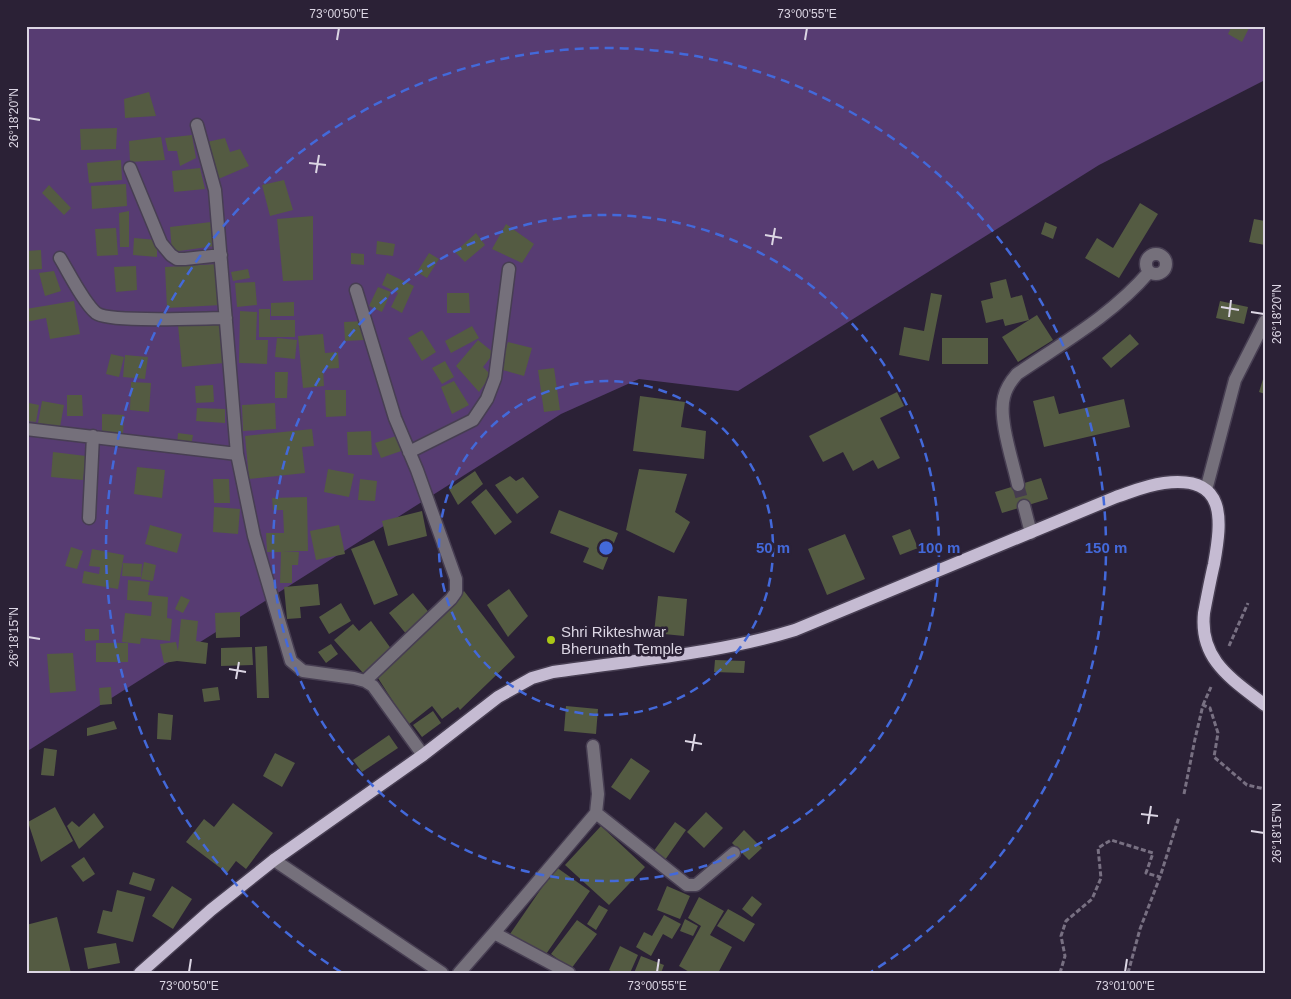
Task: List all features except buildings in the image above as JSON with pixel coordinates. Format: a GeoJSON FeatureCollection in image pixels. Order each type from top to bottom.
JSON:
{"type":"FeatureCollection","features":[{"type":"Feature","properties":{"kind":"main road"},"geometry":{"type":"LineString","coordinates":[[140,973],[211,910],[274,860],[423,755],[498,697],[532,678],[554,672],[694,652],[775,636],[813,624],[1116,497],[1163,483],[1179,482],[1193,484],[1206,490],[1215,502],[1219,521],[1219,536],[1204,613],[1204,638],[1212,658],[1230,678],[1265,705]]}},
{"type":"Feature","properties":{"kind":"street"},"geometry":{"type":"LineString","coordinates":[[197,125],[214,190],[237,454],[254,536],[291,660],[303,671],[354,678],[365,681],[373,686],[423,755]]}},
{"type":"Feature","properties":{"kind":"street"},"geometry":{"type":"LineString","coordinates":[[130,168],[161,243],[170,255],[177,259],[185,259],[221,255]]}},
{"type":"Feature","properties":{"kind":"street"},"geometry":{"type":"LineString","coordinates":[[60,258],[91,308],[98,315],[122,319],[226,318]]}},
{"type":"Feature","properties":{"kind":"street"},"geometry":{"type":"LineString","coordinates":[[410,452],[473,420],[487,399],[495,378],[509,269]]}},
{"type":"Feature","properties":{"kind":"street"},"geometry":{"type":"LineString","coordinates":[[1018,484],[1002,411],[1003,398],[1009,384],[1017,374],[1113,308],[1128,296],[1149,272]]}},
{"type":"Feature","properties":{"kind":"street"},"geometry":{"type":"LineString","coordinates":[[356,290],[395,418],[410,452],[456,579],[456,592],[451,600],[365,681]]}},
{"type":"Feature","properties":{"kind":"street"},"geometry":{"type":"LineString","coordinates":[[1206,490],[1235,380],[1265,322]]}},
{"type":"Feature","properties":{"kind":"street"},"geometry":{"type":"LineString","coordinates":[[26,429],[237,454]]}},
{"type":"Feature","properties":{"kind":"street"},"geometry":{"type":"LineString","coordinates":[[88,518],[93,436]]}},
{"type":"Feature","properties":{"kind":"street"},"geometry":{"type":"LineString","coordinates":[[1024,506],[1031,533]]}},
{"type":"Feature","properties":{"kind":"street"},"geometry":{"type":"LineString","coordinates":[[458,973],[596,813],[598,794],[593,746]]}},
{"type":"Feature","properties":{"kind":"street"},"geometry":{"type":"LineString","coordinates":[[596,813],[687,885],[696,885],[734,853]]}},
{"type":"Feature","properties":{"kind":"street"},"geometry":{"type":"LineString","coordinates":[[274,860],[442,973]]}},
{"type":"Feature","properties":{"kind":"street"},"geometry":{"type":"LineString","coordinates":[[494,933],[569,973]]}},
{"type":"Feature","properties":{"kind":"path"},"geometry":{"type":"LineString","coordinates":[[1229,646],[1248,603]]}},
{"type":"Feature","properties":{"kind":"path"},"geometry":{"type":"LineString","coordinates":[[1184,794],[1203,705],[1211,687]]}},
{"type":"Feature","properties":{"kind":"path"},"geometry":{"type":"LineString","coordinates":[[1203,705],[1210,708],[1218,733],[1214,757],[1247,785],[1265,789]]}},
{"type":"Feature","properties":{"kind":"path"},"geometry":{"type":"LineString","coordinates":[[1128,973],[1140,930],[1160,877],[1179,817]]}},
{"type":"Feature","properties":{"kind":"path"},"geometry":{"type":"LineString","coordinates":[[1060,973],[1065,956],[1061,936],[1066,921],[1092,899],[1101,878],[1098,848],[1111,840],[1153,853],[1146,872],[1160,877]]}},
{"type":"Feature","properties":{"kind":"shaded area"},"geometry":{"type":"Polygon","coordinates":[[[26,26],[1265,26],[1265,80],[1099,165],[738,391],[639,379],[561,414],[26,752],[26,26]]]}},
{"type":"Feature","properties":{"kind":"tunnel"},"geometry":{"type":"LineString","coordinates":[[1018,485],[1024,506]]}},
{"type":"Feature","properties":{"kind":"place","name":"Shri Rikteshwar Bherunath Temple"},"geometry":{"type":"Point","coordinates":[551,640]}}]}
